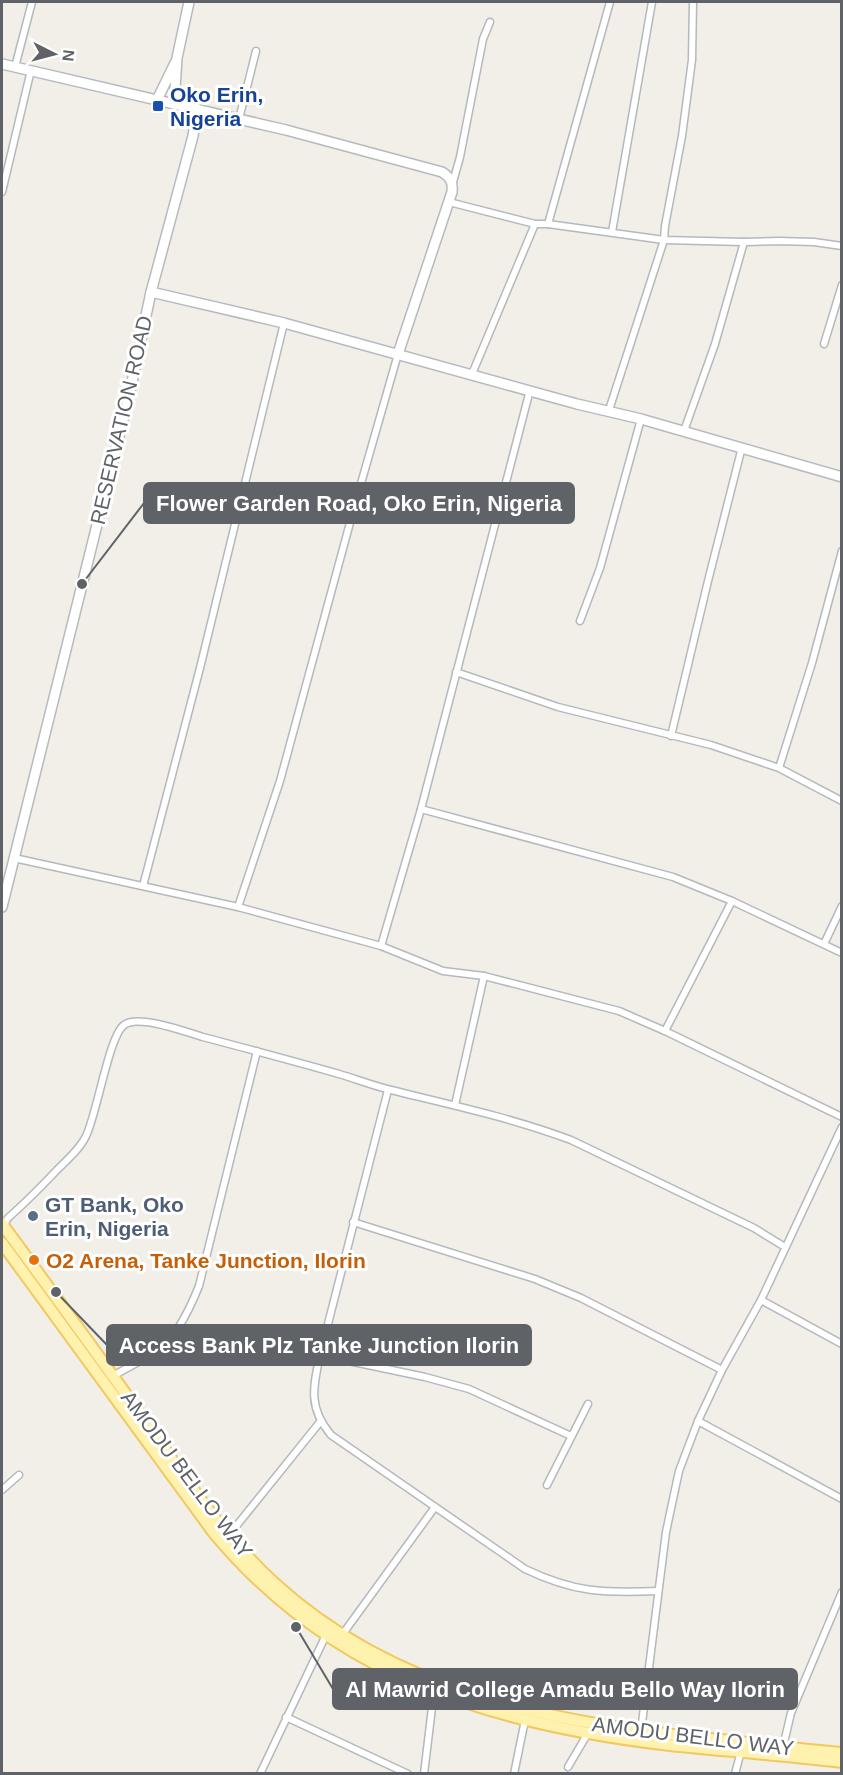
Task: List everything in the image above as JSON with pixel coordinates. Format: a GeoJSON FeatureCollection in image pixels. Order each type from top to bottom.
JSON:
{"type":"FeatureCollection","features":[{"type":"Feature","properties":{"kind":"main road","name":"AMODU BELLO WAY"},"geometry":{"type":"LineString","coordinates":[[3,1223],[229,1535],[273,1582],[342,1635],[408,1670],[478,1697],[550,1716],[641,1736],[741,1751],[842,1762]]}},
{"type":"Feature","properties":{"kind":"main road","name":"AMODU BELLO WAY"},"geometry":{"type":"LineString","coordinates":[[2,1243],[220,1540],[265,1587],[301,1618],[346,1649],[386,1671],[434,1691],[489,1711],[525,1720],[588,1732],[842,1753]]}},
{"type":"Feature","properties":{"kind":"street"},"geometry":{"type":"LineString","coordinates":[[15,67],[32,2]]}},
{"type":"Feature","properties":{"kind":"street"},"geometry":{"type":"LineString","coordinates":[[174,104],[177,58],[189,2]]}},
{"type":"Feature","properties":{"kind":"street"},"geometry":{"type":"LineString","coordinates":[[548,224],[610,2]]}},
{"type":"Feature","properties":{"kind":"street"},"geometry":{"type":"LineString","coordinates":[[612,232],[652,2]]}},
{"type":"Feature","properties":{"kind":"street"},"geometry":{"type":"LineString","coordinates":[[609,410],[664,240],[682,136],[692,60],[693,2]]}},
{"type":"Feature","properties":{"kind":"street"},"geometry":{"type":"LineString","coordinates":[[238,907],[280,781],[398,354],[452,192],[483,39],[490,22]]}},
{"type":"Feature","properties":{"kind":"street"},"geometry":{"type":"LineString","coordinates":[[239,119],[256,51]]}},
{"type":"Feature","properties":{"kind":"street"},"geometry":{"type":"LineString","coordinates":[[157,100],[177,58]]}},
{"type":"Feature","properties":{"kind":"street"},"geometry":{"type":"LineString","coordinates":[[2,64],[286,130],[442,172],[453,182]]}},
{"type":"Feature","properties":{"kind":"street"},"geometry":{"type":"LineString","coordinates":[[2,192],[31,70]]}},
{"type":"Feature","properties":{"kind":"street","name":"RESERVATION ROAD"},"geometry":{"type":"LineString","coordinates":[[2,907],[129,396],[151,292],[193,136],[197,109]]}},
{"type":"Feature","properties":{"kind":"street"},"geometry":{"type":"LineString","coordinates":[[449,202],[535,224],[664,240],[814,242],[842,246]]}},
{"type":"Feature","properties":{"kind":"street"},"geometry":{"type":"LineString","coordinates":[[472,374],[535,224]]}},
{"type":"Feature","properties":{"kind":"street"},"geometry":{"type":"LineString","coordinates":[[684,430],[715,344],[744,242]]}},
{"type":"Feature","properties":{"kind":"street"},"geometry":{"type":"LineString","coordinates":[[824,344],[842,285]]}},
{"type":"Feature","properties":{"kind":"street"},"geometry":{"type":"LineString","coordinates":[[151,292],[284,323],[577,404],[684,430],[842,477]]}},
{"type":"Feature","properties":{"kind":"street"},"geometry":{"type":"LineString","coordinates":[[143,886],[212,623],[284,323]]}},
{"type":"Feature","properties":{"kind":"street"},"geometry":{"type":"LineString","coordinates":[[381,946],[421,809],[530,390]]}},
{"type":"Feature","properties":{"kind":"street"},"geometry":{"type":"LineString","coordinates":[[580,621],[600,568],[642,419]]}},
{"type":"Feature","properties":{"kind":"street"},"geometry":{"type":"LineString","coordinates":[[671,736],[742,447]]}},
{"type":"Feature","properties":{"kind":"street"},"geometry":{"type":"LineString","coordinates":[[779,768],[812,663],[842,551]]}},
{"type":"Feature","properties":{"kind":"street"},"geometry":{"type":"LineString","coordinates":[[456,672],[558,707],[711,746],[779,768],[842,801]]}},
{"type":"Feature","properties":{"kind":"street"},"geometry":{"type":"LineString","coordinates":[[421,809],[673,876],[842,953]]}},
{"type":"Feature","properties":{"kind":"street"},"geometry":{"type":"LineString","coordinates":[[14,858],[238,907],[381,946],[443,971],[484,976],[619,1011],[842,1117]]}},
{"type":"Feature","properties":{"kind":"street"},"geometry":{"type":"LineString","coordinates":[[665,1031],[732,901]]}},
{"type":"Feature","properties":{"kind":"street"},"geometry":{"type":"LineString","coordinates":[[824,945],[842,906]]}},
{"type":"Feature","properties":{"kind":"street"},"geometry":{"type":"LineString","coordinates":[[455,1105],[484,976]]}},
{"type":"Feature","properties":{"kind":"street"},"geometry":{"type":"LineString","coordinates":[[3,1223],[80,1146],[86,1136],[118,1031],[130,1022],[144,1022],[257,1051],[388,1090],[525,1124],[571,1140],[754,1228],[785,1247]]}},
{"type":"Feature","properties":{"kind":"street"},"geometry":{"type":"LineString","coordinates":[[112,1376],[160,1349],[194,1300],[257,1051]]}},
{"type":"Feature","properties":{"kind":"street"},"geometry":{"type":"LineString","coordinates":[[388,1090],[320,1355],[314,1395],[320,1422],[331,1434],[525,1569],[549,1581],[578,1589],[608,1593],[658,1591]]}},
{"type":"Feature","properties":{"kind":"street"},"geometry":{"type":"LineString","coordinates":[[641,1736],[666,1532],[679,1471],[698,1421],[722,1370],[761,1300],[842,1127]]}},
{"type":"Feature","properties":{"kind":"street"},"geometry":{"type":"LineString","coordinates":[[353,1222],[534,1279],[581,1298],[722,1370]]}},
{"type":"Feature","properties":{"kind":"street"},"geometry":{"type":"LineString","coordinates":[[761,1300],[842,1344]]}},
{"type":"Feature","properties":{"kind":"street"},"geometry":{"type":"LineString","coordinates":[[320,1355],[425,1377],[469,1389],[571,1437]]}},
{"type":"Feature","properties":{"kind":"street"},"geometry":{"type":"LineString","coordinates":[[547,1485],[588,1404]]}},
{"type":"Feature","properties":{"kind":"street"},"geometry":{"type":"LineString","coordinates":[[698,1421],[842,1499]]}},
{"type":"Feature","properties":{"kind":"street"},"geometry":{"type":"LineString","coordinates":[[229,1535],[320,1422]]}},
{"type":"Feature","properties":{"kind":"street"},"geometry":{"type":"LineString","coordinates":[[2,1490],[19,1474]]}},
{"type":"Feature","properties":{"kind":"street"},"geometry":{"type":"LineString","coordinates":[[342,1635],[435,1507]]}},
{"type":"Feature","properties":{"kind":"street"},"geometry":{"type":"LineString","coordinates":[[783,1747],[791,1713],[842,1592]]}},
{"type":"Feature","properties":{"kind":"street"},"geometry":{"type":"LineString","coordinates":[[260,1773],[326,1635]]}},
{"type":"Feature","properties":{"kind":"street"},"geometry":{"type":"LineString","coordinates":[[424,1773],[434,1691]]}},
{"type":"Feature","properties":{"kind":"street"},"geometry":{"type":"LineString","coordinates":[[286,1717],[408,1773]]}},
{"type":"Feature","properties":{"kind":"street"},"geometry":{"type":"LineString","coordinates":[[514,1773],[525,1720]]}},
{"type":"Feature","properties":{"kind":"street"},"geometry":{"type":"LineString","coordinates":[[568,1767],[588,1732]]}},
{"type":"Feature","properties":{"kind":"street"},"geometry":{"type":"LineString","coordinates":[[735,1773],[741,1751]]}},
{"type":"Feature","properties":{"kind":"place","name":"Oko Erin, Nigeria"},"geometry":{"type":"Point","coordinates":[158,106]}},
{"type":"Feature","properties":{"kind":"place","name":"Flower Garden Road, Oko Erin, Nigeria"},"geometry":{"type":"Point","coordinates":[82,584]}},
{"type":"Feature","properties":{"kind":"place","name":"GT Bank, Oko Erin, Nigeria"},"geometry":{"type":"Point","coordinates":[33,1216]}},
{"type":"Feature","properties":{"kind":"place","name":"O2 Arena, Tanke Junction, Ilorin"},"geometry":{"type":"Point","coordinates":[34,1260]}},
{"type":"Feature","properties":{"kind":"place","name":"Access Bank Plz Tanke Junction Ilorin"},"geometry":{"type":"Point","coordinates":[56,1292]}},
{"type":"Feature","properties":{"kind":"place","name":"Al Mawrid College Amadu Bello Way Ilorin"},"geometry":{"type":"Point","coordinates":[296,1627]}}]}
